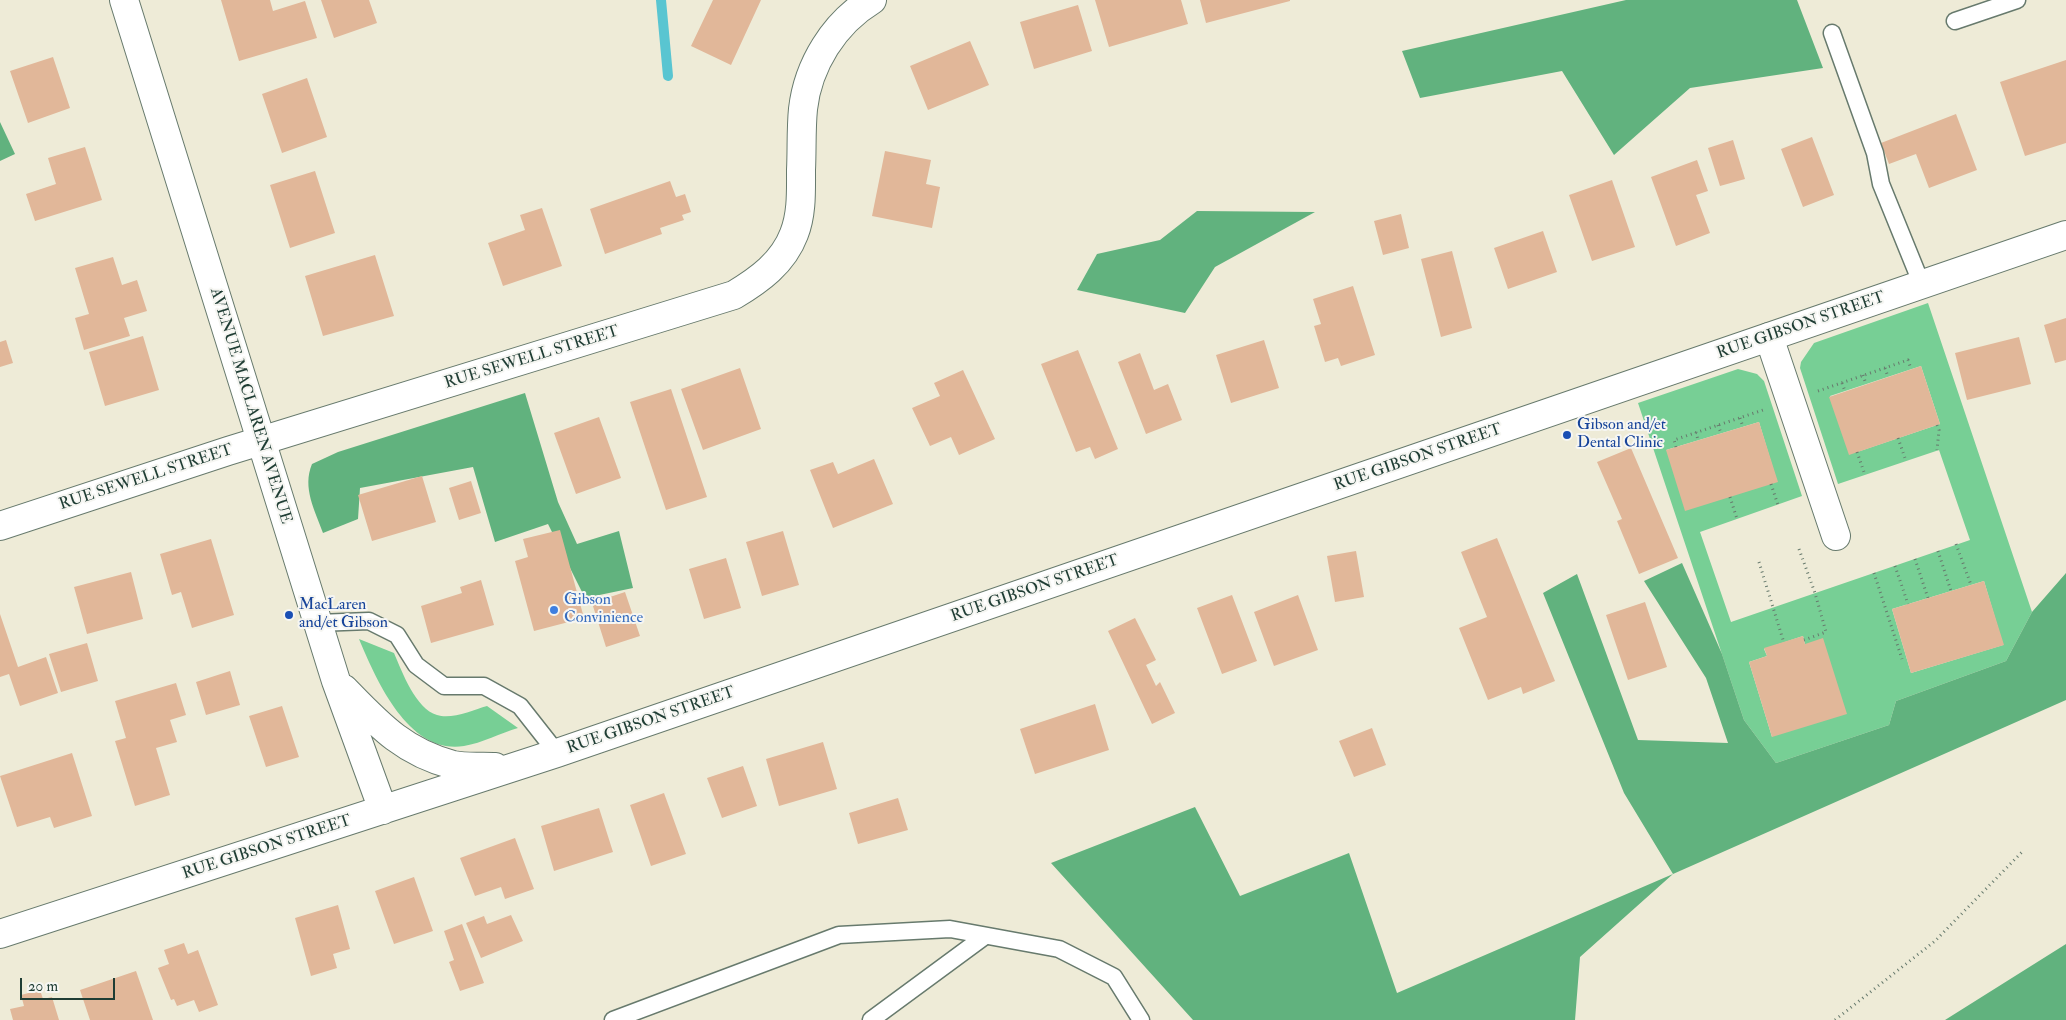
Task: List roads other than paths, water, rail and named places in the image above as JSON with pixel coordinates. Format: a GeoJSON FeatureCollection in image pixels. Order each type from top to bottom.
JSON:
{"type":"FeatureCollection","features":[{"type":"Feature","properties":{"kind":"street","name":"AVENUE MACLAREN AVENUE"},"geometry":{"type":"LineString","coordinates":[[124,0],[260,442],[336,681],[383,810]]}},
{"type":"Feature","properties":{"kind":"street","name":"RUE SEWELL STREET"},"geometry":{"type":"LineString","coordinates":[[0,526],[260,442],[734,295],[760,280],[781,259],[794,234],[801,203],[803,109],[808,83],[818,58],[834,33],[858,8],[872,0]]}},
{"type":"Feature","properties":{"kind":"street","name":"RUE GIBSON STREET"},"geometry":{"type":"LineString","coordinates":[[0,934],[557,753],[2066,235]]}},
{"type":"Feature","properties":{"kind":"street"},"geometry":{"type":"LineString","coordinates":[[1769,338],[1836,536]]}},
{"type":"Feature","properties":{"kind":"street"},"geometry":{"type":"LineString","coordinates":[[336,681],[382,728],[413,750],[454,765],[514,767]]}},
{"type":"Feature","properties":{"kind":"lane"},"geometry":{"type":"LineString","coordinates":[[1955,21],[2017,0]]}},
{"type":"Feature","properties":{"kind":"lane"},"geometry":{"type":"LineString","coordinates":[[1832,33],[1875,153],[1881,184],[1922,285]]}},
{"type":"Feature","properties":{"kind":"lane"},"geometry":{"type":"LineString","coordinates":[[318,623],[369,621],[397,635],[416,665],[444,686],[484,686],[520,706],[557,753]]}},
{"type":"Feature","properties":{"kind":"lane"},"geometry":{"type":"LineString","coordinates":[[613,1020],[840,935],[950,929],[1058,949],[1114,977],[1141,1020]]}},
{"type":"Feature","properties":{"kind":"lane"},"geometry":{"type":"LineString","coordinates":[[871,1020],[985,936]]}},
{"type":"Feature","properties":{"kind":"waterway"},"geometry":{"type":"LineString","coordinates":[[661,0],[668,76]]}},
{"type":"Feature","properties":{"kind":"place","name":"Gibson and/et Dental Clinic"},"geometry":{"type":"Point","coordinates":[1567,435]}},
{"type":"Feature","properties":{"kind":"place","name":"Gibson Convinience"},"geometry":{"type":"Point","coordinates":[554,610]}},
{"type":"Feature","properties":{"kind":"place","name":"MacLaren and/et Gibson"},"geometry":{"type":"Point","coordinates":[289,615]}}]}
